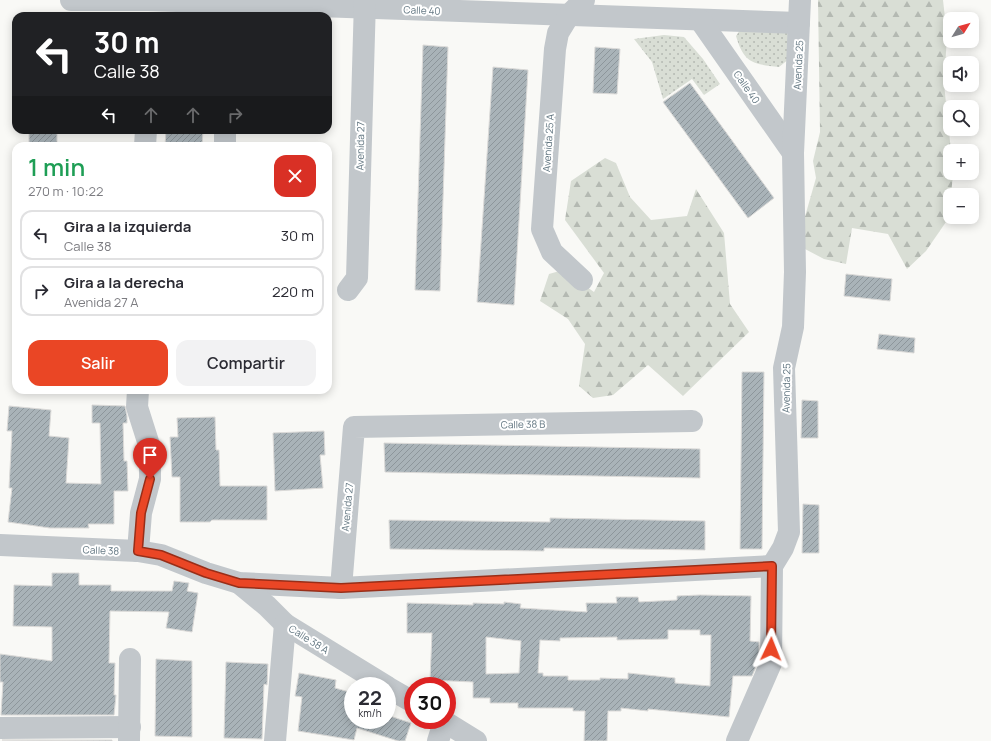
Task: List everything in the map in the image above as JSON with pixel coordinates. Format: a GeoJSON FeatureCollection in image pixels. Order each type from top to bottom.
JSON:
{"type":"FeatureCollection","features":[{"type":"Feature","properties":{"kind":"street","name":"Calle 40"},"geometry":{"type":"LineString","coordinates":[[72,0],[148,0],[234,10],[364,4],[569,15],[800,24]]}},
{"type":"Feature","properties":{"kind":"street"},"geometry":{"type":"LineString","coordinates":[[147,12],[148,0]]}},
{"type":"Feature","properties":{"kind":"street","name":"Avenida 25 A"},"geometry":{"type":"LineString","coordinates":[[582,280],[552,252],[542,229],[554,49],[558,33],[569,15],[584,0]]}},
{"type":"Feature","properties":{"kind":"street","name":"Avenida 25"},"geometry":{"type":"LineString","coordinates":[[772,566],[783,548],[789,532],[784,368],[793,327],[795,272],[793,153],[800,0]]}},
{"type":"Feature","properties":{"kind":"street","name":"Avenida 27"},"geometry":{"type":"LineString","coordinates":[[348,290],[357,278],[364,4]]}},
{"type":"Feature","properties":{"kind":"street","name":"Calle 40"},"geometry":{"type":"LineString","coordinates":[[700,20],[793,153]]}},
{"type":"Feature","properties":{"kind":"street"},"geometry":{"type":"LineString","coordinates":[[138,394],[136,407],[150,448],[150,479],[141,513],[138,551]]}},
{"type":"Feature","properties":{"kind":"street","name":"Calle 38 B"},"geometry":{"type":"LineString","coordinates":[[354,426],[692,421]]}},
{"type":"Feature","properties":{"kind":"street","name":"Avenida 27"},"geometry":{"type":"LineString","coordinates":[[341,588],[354,426]]}},
{"type":"Feature","properties":{"kind":"street","name":"Calle 38"},"geometry":{"type":"LineString","coordinates":[[0,545],[138,551],[161,555],[206,573],[239,583],[341,588],[772,566]]}},
{"type":"Feature","properties":{"kind":"street"},"geometry":{"type":"LineString","coordinates":[[736,741],[771,663],[772,566]]}},
{"type":"Feature","properties":{"kind":"street","name":"Calle 38 A"},"geometry":{"type":"LineString","coordinates":[[239,583],[285,624],[372,677]]}},
{"type":"Feature","properties":{"kind":"street"},"geometry":{"type":"LineString","coordinates":[[276,741],[285,624]]}},
{"type":"Feature","properties":{"kind":"street"},"geometry":{"type":"LineString","coordinates":[[0,728],[130,734],[130,660]]}},
{"type":"Feature","properties":{"kind":"street"},"geometry":{"type":"LineString","coordinates":[[444,729],[476,741]]}},
{"type":"Feature","properties":{"kind":"green space"},"geometry":{"type":"Polygon","coordinates":[[[818,0],[943,0],[944,12],[943,12],[943,48],[946,48],[946,56],[943,56],[943,92],[945,92],[946,100],[943,100],[943,136],[949,136],[950,144],[943,144],[943,180],[953,180],[952,188],[943,188],[943,224],[945,224],[926,251],[907,269],[888,234],[852,228],[846,264],[824,259],[805,249],[804,220],[816,178],[813,161],[820,132],[818,0]]]}},
{"type":"Feature","properties":{"kind":"green space"},"geometry":{"type":"Polygon","coordinates":[[[740,30],[789,31],[789,59],[779,67],[763,65],[751,61],[739,45],[736,36],[740,30]]]}},
{"type":"Feature","properties":{"kind":"green space"},"geometry":{"type":"Polygon","coordinates":[[[664,35],[684,37],[703,59],[720,84],[704,95],[692,79],[663,99],[652,62],[634,39],[664,35]]]}},
{"type":"Feature","properties":{"kind":"green space"},"geometry":{"type":"Polygon","coordinates":[[[605,158],[616,163],[630,197],[651,220],[687,216],[696,189],[724,233],[730,304],[749,332],[683,396],[648,365],[613,395],[593,398],[579,386],[585,344],[568,319],[540,301],[549,274],[563,270],[594,292],[604,273],[565,220],[571,181],[605,158]]]}},
{"type":"Feature","properties":{"kind":"building"},"geometry":{"type":"Polygon","coordinates":[[[423,45],[448,47],[440,291],[415,290],[423,45]]]}},
{"type":"Feature","properties":{"kind":"building"},"geometry":{"type":"Polygon","coordinates":[[[595,47],[620,49],[617,94],[593,93],[595,47]]]}},
{"type":"Feature","properties":{"kind":"building"},"geometry":{"type":"Polygon","coordinates":[[[493,67],[528,70],[514,305],[477,302],[493,67]]]}},
{"type":"Feature","properties":{"kind":"building"},"geometry":{"type":"Polygon","coordinates":[[[690,83],[774,198],[748,218],[663,102],[690,83]]]}},
{"type":"Feature","properties":{"kind":"building"},"geometry":{"type":"Polygon","coordinates":[[[29,134],[57,134],[57,142],[29,142],[29,134]]]}},
{"type":"Feature","properties":{"kind":"building"},"geometry":{"type":"Polygon","coordinates":[[[166,134],[203,134],[202,142],[165,142],[166,134]]]}},
{"type":"Feature","properties":{"kind":"building"},"geometry":{"type":"Polygon","coordinates":[[[846,274],[892,279],[890,301],[844,296],[846,274]]]}},
{"type":"Feature","properties":{"kind":"building"},"geometry":{"type":"Polygon","coordinates":[[[879,334],[915,338],[914,353],[877,349],[879,334]]]}},
{"type":"Feature","properties":{"kind":"building"},"geometry":{"type":"Polygon","coordinates":[[[742,372],[764,372],[762,549],[740,549],[742,372]]]}},
{"type":"Feature","properties":{"kind":"building"},"geometry":{"type":"Polygon","coordinates":[[[802,400],[818,401],[818,438],[801,438],[802,400]]]}},
{"type":"Feature","properties":{"kind":"building"},"geometry":{"type":"Polygon","coordinates":[[[92,405],[125,406],[127,416],[127,423],[123,423],[124,461],[127,461],[128,491],[114,491],[114,524],[88,524],[89,528],[50,528],[8,522],[12,488],[9,488],[12,431],[7,431],[9,406],[51,410],[49,436],[69,438],[66,483],[101,484],[100,423],[92,423],[92,405]]]}},
{"type":"Feature","properties":{"kind":"building"},"geometry":{"type":"Polygon","coordinates":[[[215,417],[216,450],[219,450],[220,486],[267,486],[267,520],[212,520],[210,522],[180,522],[180,477],[172,477],[170,437],[178,437],[177,418],[215,417]]]}},
{"type":"Feature","properties":{"kind":"building"},"geometry":{"type":"Polygon","coordinates":[[[324,431],[325,455],[320,455],[323,488],[275,491],[273,433],[324,431]]]}},
{"type":"Feature","properties":{"kind":"building"},"geometry":{"type":"Polygon","coordinates":[[[384,443],[700,449],[700,478],[385,472],[384,443]]]}},
{"type":"Feature","properties":{"kind":"building"},"geometry":{"type":"Polygon","coordinates":[[[803,504],[819,505],[819,553],[802,553],[803,504]]]}},
{"type":"Feature","properties":{"kind":"building"},"geometry":{"type":"Polygon","coordinates":[[[550,518],[705,521],[705,550],[544,548],[544,551],[390,549],[389,520],[550,522],[550,518]]]}},
{"type":"Feature","properties":{"kind":"building"},"geometry":{"type":"Polygon","coordinates":[[[52,573],[79,573],[79,585],[111,585],[111,591],[172,591],[174,581],[189,583],[187,591],[198,593],[192,632],[166,628],[169,612],[110,611],[109,663],[115,663],[114,695],[116,695],[114,715],[1,715],[3,682],[0,682],[0,654],[52,661],[52,627],[13,626],[14,585],[52,586],[52,573]]]}},
{"type":"Feature","properties":{"kind":"building"},"geometry":{"type":"Polygon","coordinates":[[[677,596],[751,596],[750,641],[759,642],[759,659],[752,676],[733,676],[729,717],[648,709],[648,711],[621,708],[621,711],[608,711],[607,741],[584,741],[585,711],[573,711],[573,708],[518,708],[518,703],[490,703],[490,698],[473,698],[473,682],[456,681],[456,677],[430,677],[432,633],[407,633],[407,603],[473,605],[473,603],[504,604],[504,602],[521,604],[520,608],[587,612],[586,603],[617,603],[616,597],[638,597],[639,602],[677,600],[677,596]],[[668,630],[668,639],[617,640],[617,637],[560,638],[560,641],[540,640],[538,673],[543,673],[543,676],[568,676],[568,680],[600,680],[600,678],[628,679],[628,673],[675,678],[675,683],[710,686],[711,635],[700,635],[700,630],[668,630]],[[486,637],[486,674],[519,673],[521,641],[486,637]]]}},
{"type":"Feature","properties":{"kind":"building"},"geometry":{"type":"Polygon","coordinates":[[[156,659],[192,661],[192,737],[155,736],[156,659]]]}},
{"type":"Feature","properties":{"kind":"building"},"geometry":{"type":"Polygon","coordinates":[[[226,662],[268,664],[267,685],[264,684],[262,739],[224,738],[226,662]]]}},
{"type":"Feature","properties":{"kind":"building"},"geometry":{"type":"Polygon","coordinates":[[[299,673],[336,680],[335,688],[344,690],[344,729],[357,729],[354,740],[298,731],[302,697],[295,696],[299,673]]]}},
{"type":"Feature","properties":{"kind":"building"},"geometry":{"type":"Polygon","coordinates":[[[396,718],[404,721],[404,729],[409,729],[405,741],[398,741],[360,729],[396,729],[396,718]]]}},
{"type":"Feature","properties":{"kind":"building"},"geometry":{"type":"Polygon","coordinates":[[[2,740],[112,740],[112,741],[2,740]]]}},
{"type":"Feature","properties":{"kind":"route"},"geometry":{"type":"LineString","coordinates":[[150,479],[141,513],[138,551],[161,555],[206,573],[239,583],[341,588],[772,566],[773,607],[771,649]]}}]}
